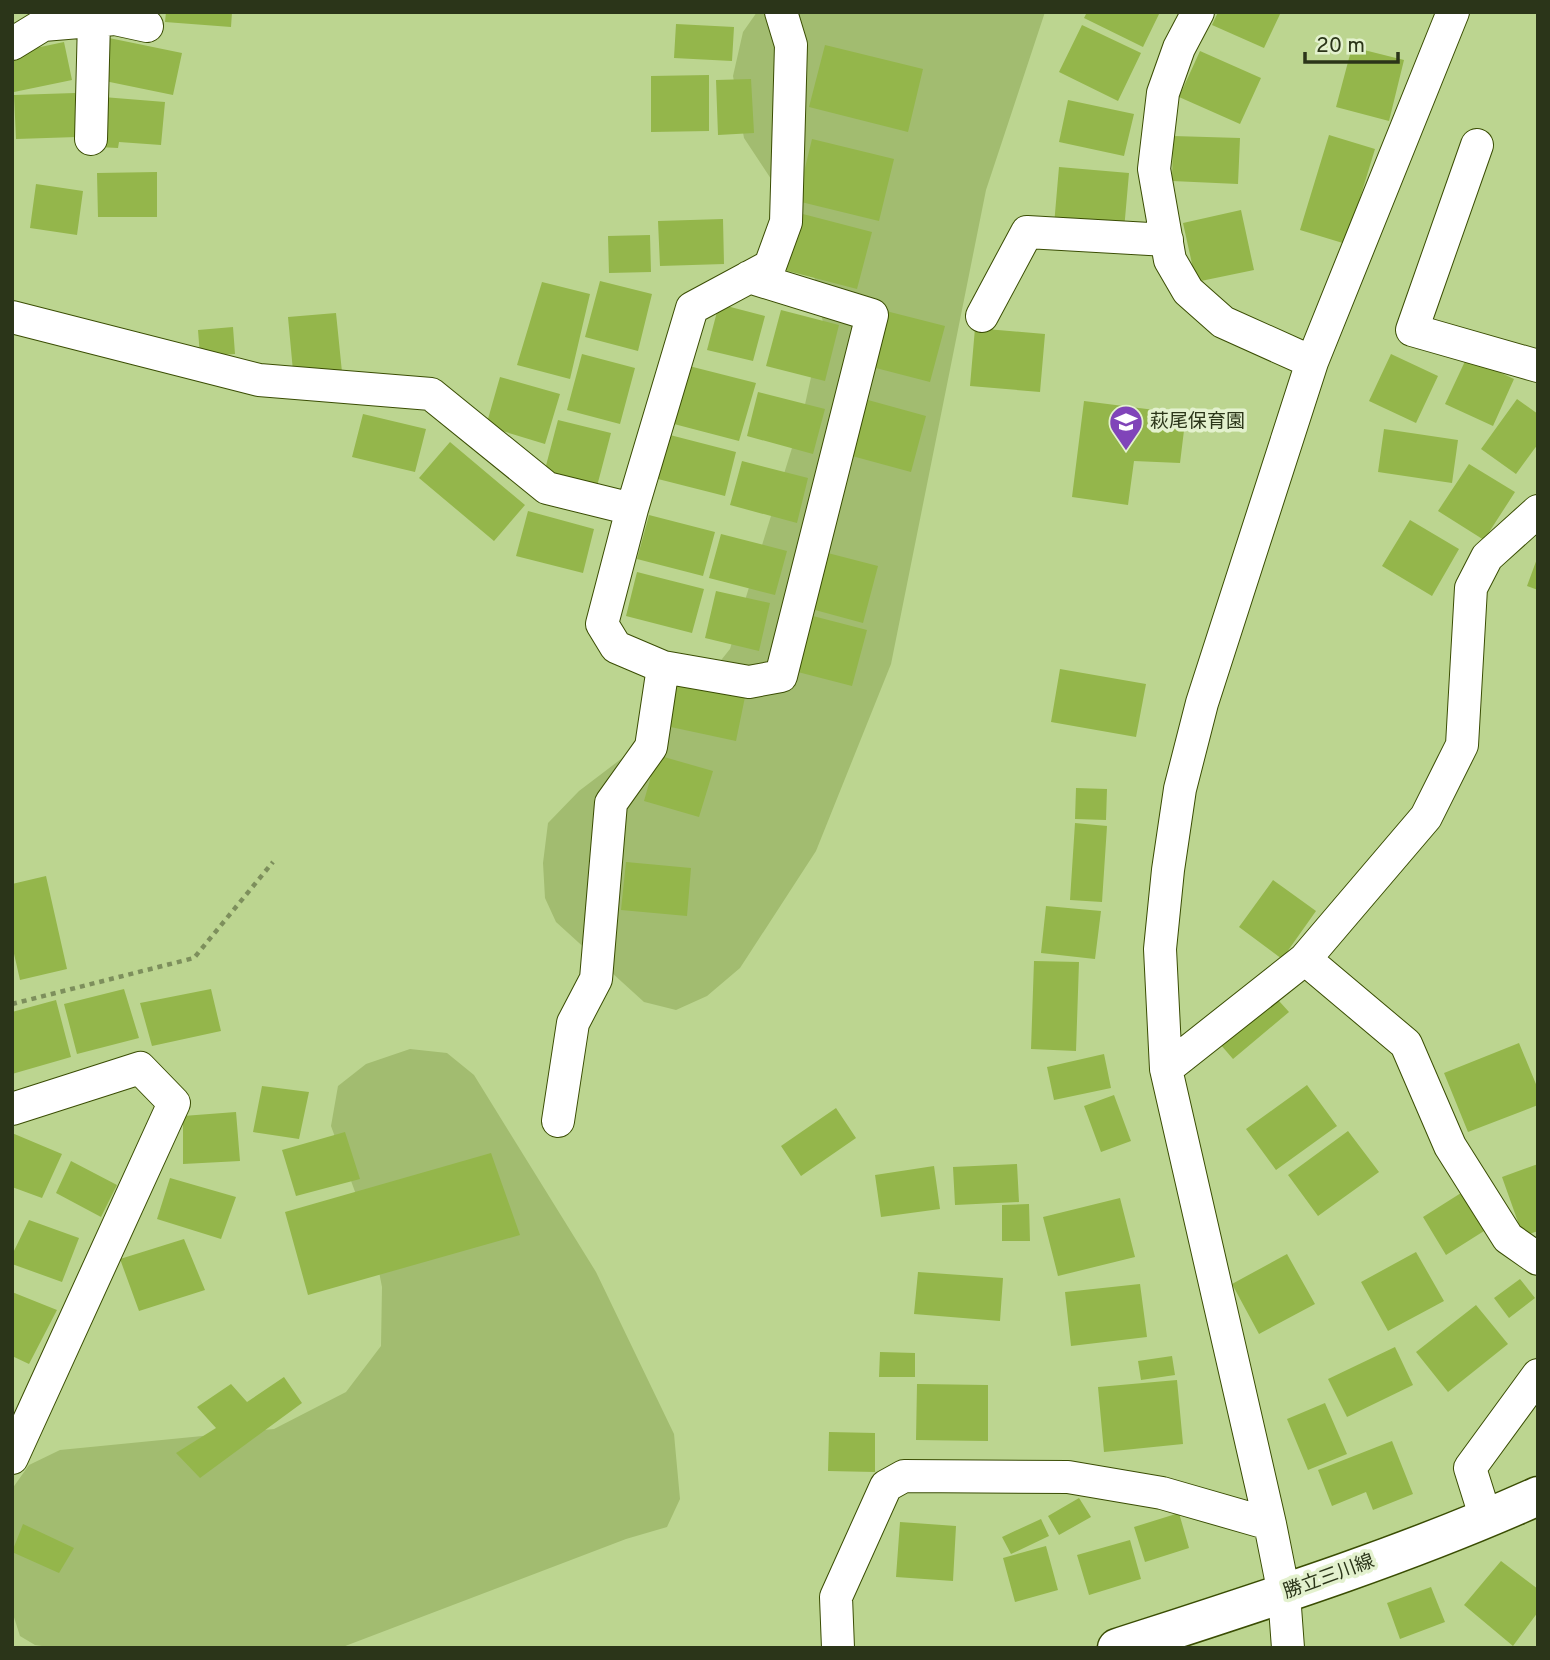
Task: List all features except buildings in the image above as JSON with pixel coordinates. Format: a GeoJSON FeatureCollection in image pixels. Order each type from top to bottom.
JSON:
{"type":"FeatureCollection","features":[{"type":"Feature","properties":{"kind":"main road","name":"勝立三川線"},"geometry":{"type":"LineString","coordinates":[[1117,1648],[1284,1594],[1486,1519],[1538,1496]]}},
{"type":"Feature","properties":{"kind":"street"},"geometry":{"type":"LineString","coordinates":[[749,277],[872,315],[781,676],[749,682],[663,667],[616,647],[602,624],[632,509],[692,308],[749,277],[770,266],[786,222],[791,45],[782,12]]}},
{"type":"Feature","properties":{"kind":"street"},"geometry":{"type":"LineString","coordinates":[[1198,12],[1179,48],[1163,93],[1154,169],[1170,260],[1188,292],[1223,322],[1312,362]]}},
{"type":"Feature","properties":{"kind":"street"},"geometry":{"type":"LineString","coordinates":[[1288,1648],[1284,1594],[1270,1524],[1166,1069],[1160,949],[1180,789],[1202,703],[1312,362],[1453,12]]}},
{"type":"Feature","properties":{"kind":"street"},"geometry":{"type":"LineString","coordinates":[[12,44],[43,25],[115,19],[147,26]]}},
{"type":"Feature","properties":{"kind":"street"},"geometry":{"type":"LineString","coordinates":[[92,139],[94,21]]}},
{"type":"Feature","properties":{"kind":"street"},"geometry":{"type":"LineString","coordinates":[[1478,145],[1412,330],[1538,366]]}},
{"type":"Feature","properties":{"kind":"street"},"geometry":{"type":"LineString","coordinates":[[982,316],[1027,232],[1167,240]]}},
{"type":"Feature","properties":{"kind":"street"},"geometry":{"type":"LineString","coordinates":[[12,317],[259,380],[432,394],[547,488],[632,509]]}},
{"type":"Feature","properties":{"kind":"street"},"geometry":{"type":"LineString","coordinates":[[1166,1069],[1305,959],[1426,817],[1443,788],[1462,745],[1471,588],[1487,557],[1538,511]]}},
{"type":"Feature","properties":{"kind":"street"},"geometry":{"type":"LineString","coordinates":[[558,1121],[573,1023],[596,979],[611,803],[652,747],[663,667]]}},
{"type":"Feature","properties":{"kind":"street"},"geometry":{"type":"LineString","coordinates":[[1305,959],[1406,1044],[1450,1146],[1508,1238],[1538,1259]]}},
{"type":"Feature","properties":{"kind":"street"},"geometry":{"type":"LineString","coordinates":[[12,1109],[140,1068],[174,1103],[12,1458]]}},
{"type":"Feature","properties":{"kind":"street"},"geometry":{"type":"LineString","coordinates":[[1486,1519],[1470,1468],[1538,1376]]}},
{"type":"Feature","properties":{"kind":"street"},"geometry":{"type":"LineString","coordinates":[[838,1648],[836,1597],[886,1486],[904,1476],[1068,1477],[1162,1493],[1270,1524]]}},
{"type":"Feature","properties":{"kind":"path"},"geometry":{"type":"LineString","coordinates":[[12,1004],[194,958],[273,862]]}},
{"type":"Feature","properties":{"kind":"green space"},"geometry":{"type":"Polygon","coordinates":[[[757,12],[1045,12],[986,190],[891,664],[816,851],[740,968],[707,996],[676,1010],[644,1002],[556,922],[545,898],[543,863],[548,823],[579,791],[675,718],[730,649],[804,409],[823,323],[806,232],[744,138],[733,76],[743,32],[757,12]]]}},
{"type":"Feature","properties":{"kind":"green space"},"geometry":{"type":"Polygon","coordinates":[[[410,1049],[447,1053],[474,1075],[596,1272],[674,1434],[680,1499],[667,1527],[626,1539],[340,1648],[56,1648],[35,1645],[20,1636],[12,1611],[12,1489],[29,1465],[60,1450],[274,1429],[346,1392],[381,1346],[382,1287],[373,1241],[331,1126],[338,1086],[366,1064],[410,1049]]]}},
{"type":"Feature","properties":{"kind":"place","name":"萩尾保育園"},"geometry":{"type":"Point","coordinates":[1126,452]}}]}
